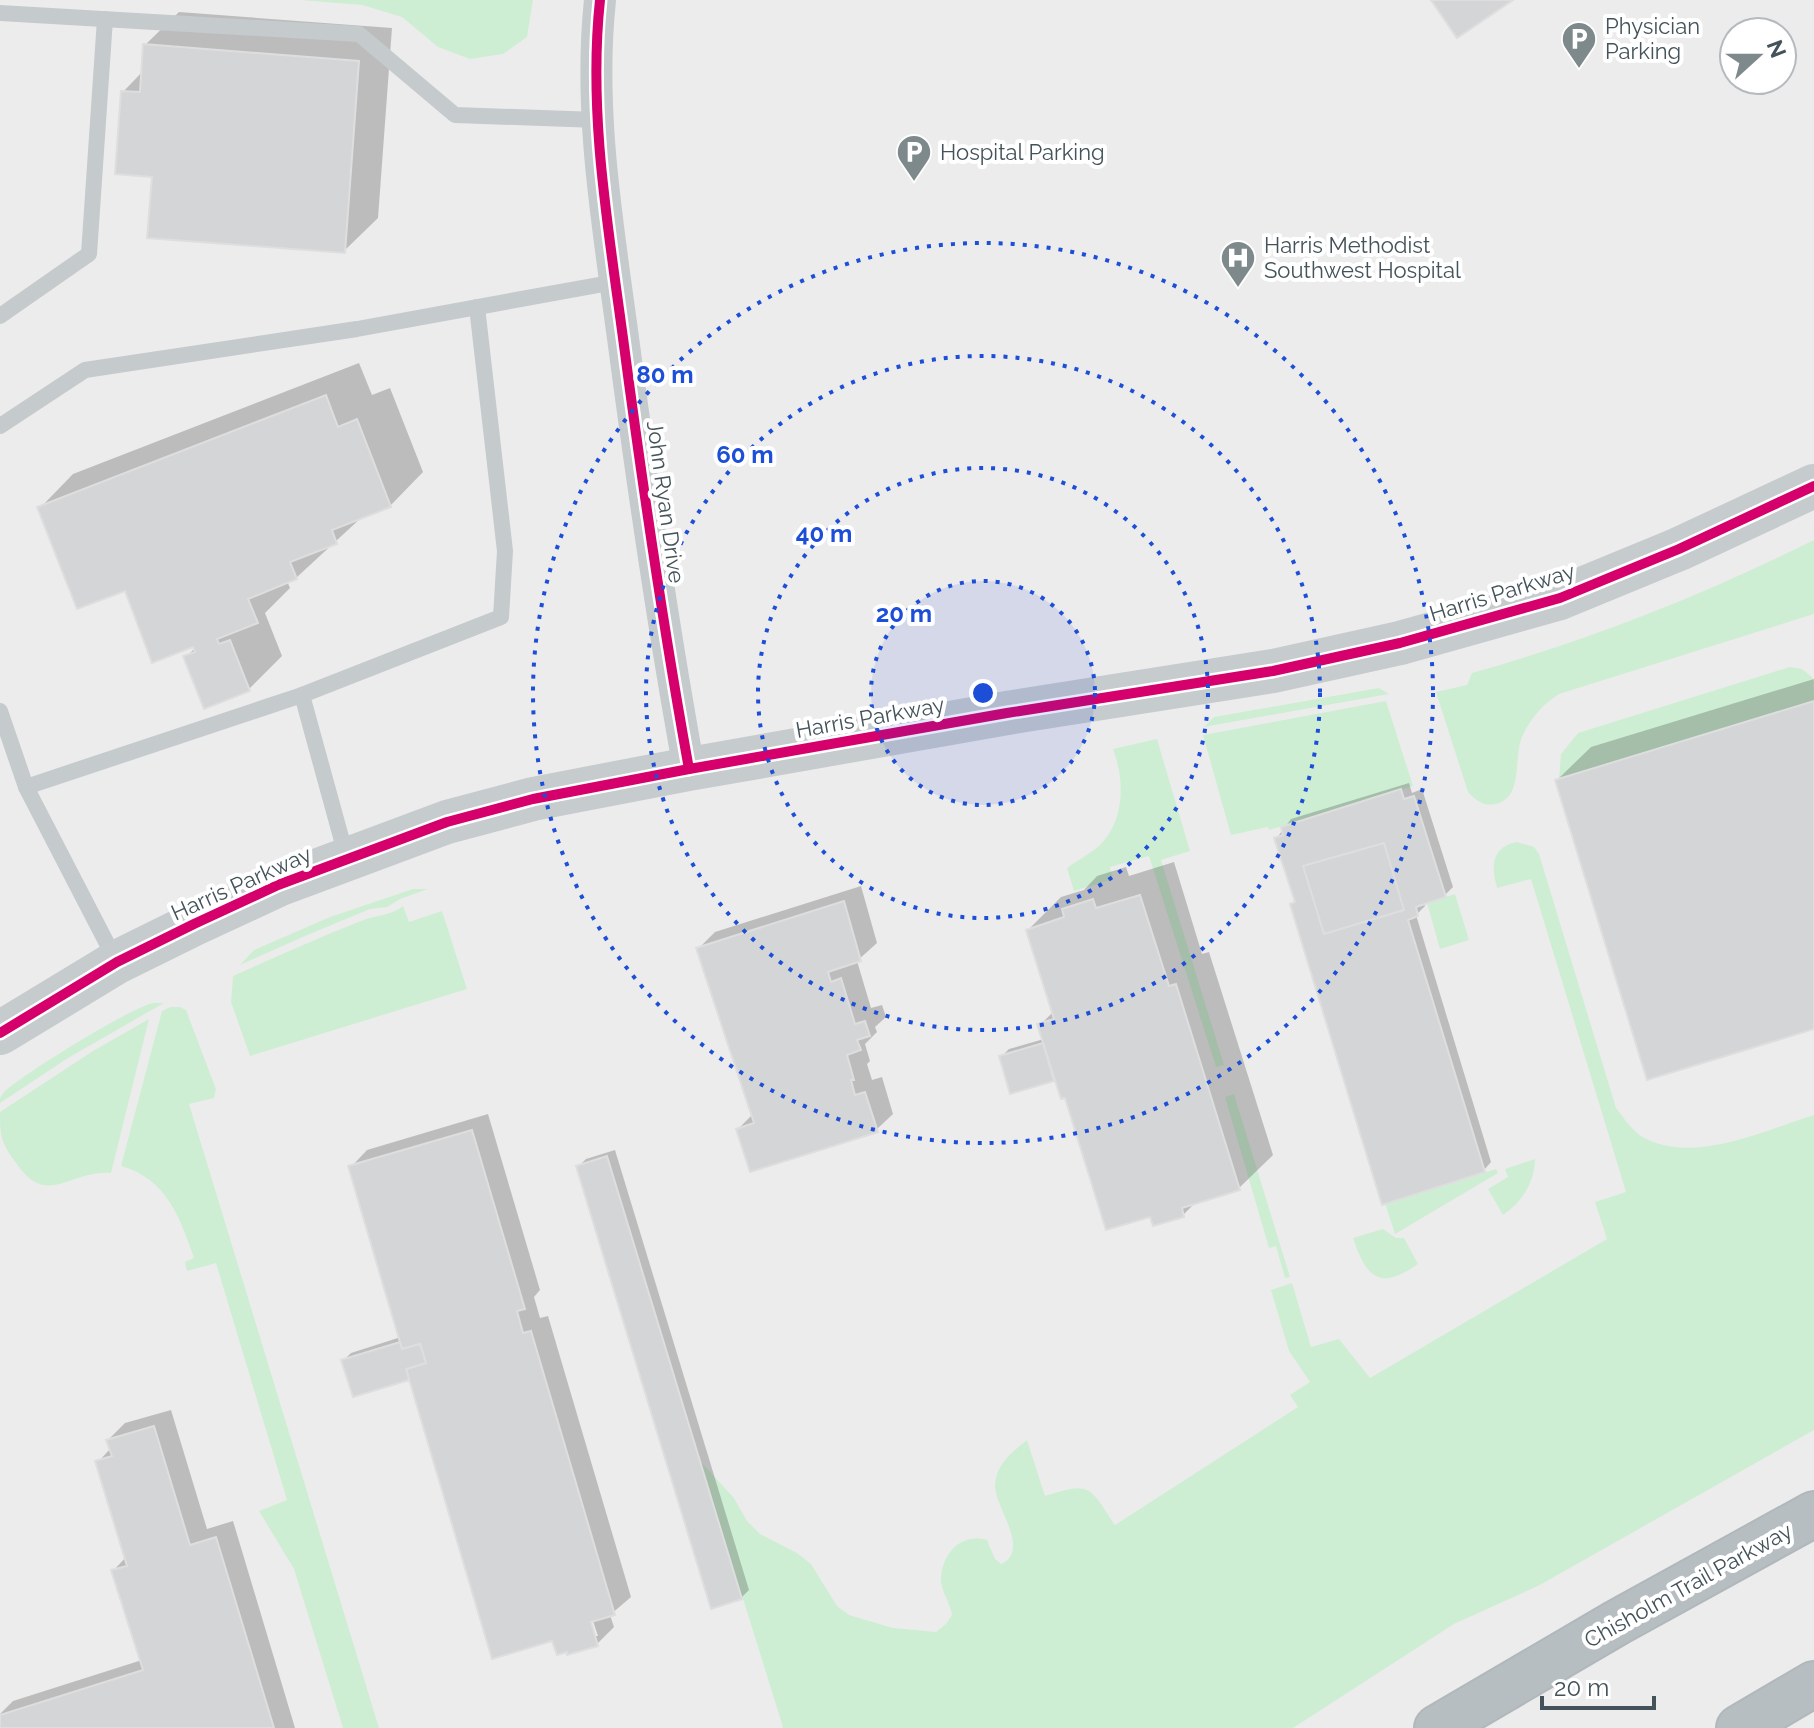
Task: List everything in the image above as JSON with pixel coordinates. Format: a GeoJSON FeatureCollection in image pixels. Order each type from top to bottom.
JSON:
{"type":"FeatureCollection","features":[{"type":"Feature","properties":{"kind":"highway","name":"Chisholm Trail Parkway"},"geometry":{"type":"LineString","coordinates":[[1437,1728],[1618,1622],[1814,1514]]}},
{"type":"Feature","properties":{"kind":"highway"},"geometry":{"type":"LineString","coordinates":[[1739,1728],[1814,1684]]}},
{"type":"Feature","properties":{"kind":"street","name":"John Ryan Drive"},"geometry":{"type":"LineString","coordinates":[[600,0],[597,120],[615,282],[662,617],[689,769]]}},
{"type":"Feature","properties":{"kind":"street","name":"Harris Parkway"},"geometry":{"type":"LineString","coordinates":[[0,1033],[117,962],[267,890],[447,822],[533,799],[689,769],[1273,671],[1400,643],[1560,598],[1679,549],[1814,486]]}},
{"type":"Feature","properties":{"kind":"lane"},"geometry":{"type":"LineString","coordinates":[[0,13],[359,34],[455,115],[597,120]]}},
{"type":"Feature","properties":{"kind":"lane"},"geometry":{"type":"LineString","coordinates":[[0,316],[89,254],[105,19]]}},
{"type":"Feature","properties":{"kind":"lane"},"geometry":{"type":"LineString","coordinates":[[0,426],[85,370],[357,329],[615,282]]}},
{"type":"Feature","properties":{"kind":"lane"},"geometry":{"type":"LineString","coordinates":[[26,787],[302,695],[501,617],[505,551],[477,307]]}},
{"type":"Feature","properties":{"kind":"lane"},"geometry":{"type":"LineString","coordinates":[[302,695],[347,859]]}},
{"type":"Feature","properties":{"kind":"lane"},"geometry":{"type":"LineString","coordinates":[[0,711],[26,787],[117,962]]}},
{"type":"Feature","properties":{"kind":"green space"},"geometry":{"type":"Polygon","coordinates":[[[300,0],[533,0],[527,37],[503,54],[470,59],[438,47],[402,17],[362,5],[300,0]]]}},
{"type":"Feature","properties":{"kind":"green space"},"geometry":{"type":"Polygon","coordinates":[[[1814,540],[1814,614],[1559,694],[1542,708],[1525,730],[1519,746],[1511,794],[1505,800],[1488,805],[1468,792],[1436,692],[1467,685],[1472,673],[1646,615],[1814,540]]]}},
{"type":"Feature","properties":{"kind":"green space"},"geometry":{"type":"Polygon","coordinates":[[[1790,667],[1802,669],[1813,678],[1814,701],[1559,779],[1561,754],[1578,733],[1790,667]]]}},
{"type":"Feature","properties":{"kind":"green space"},"geometry":{"type":"Polygon","coordinates":[[[1379,688],[1389,694],[1204,727],[1214,717],[1379,688]]]}},
{"type":"Feature","properties":{"kind":"green space"},"geometry":{"type":"Polygon","coordinates":[[[1386,701],[1413,786],[1269,830],[1268,827],[1231,835],[1203,735],[1386,701]]]}},
{"type":"Feature","properties":{"kind":"green space"},"geometry":{"type":"Polygon","coordinates":[[[1157,739],[1190,851],[1161,860],[1224,1065],[1216,1067],[1149,856],[1110,867],[1113,879],[1074,891],[1067,868],[1099,846],[1114,825],[1121,787],[1113,749],[1157,739]]]}},
{"type":"Feature","properties":{"kind":"green space"},"geometry":{"type":"Polygon","coordinates":[[[1517,842],[1534,847],[1539,854],[1616,1108],[1637,1133],[1661,1144],[1682,1148],[1704,1147],[1750,1137],[1814,1115],[1814,1430],[1538,1586],[1454,1624],[1293,1728],[781,1728],[700,1461],[734,1498],[747,1521],[760,1534],[811,1564],[837,1606],[849,1615],[893,1628],[936,1632],[952,1615],[941,1579],[949,1553],[961,1542],[978,1539],[987,1540],[995,1559],[1001,1564],[1010,1557],[1012,1538],[996,1493],[996,1477],[1002,1464],[1027,1440],[1045,1496],[1072,1489],[1088,1490],[1115,1525],[1298,1407],[1290,1395],[1310,1382],[1289,1351],[1271,1290],[1292,1283],[1311,1347],[1339,1339],[1370,1378],[1607,1239],[1595,1202],[1626,1192],[1531,879],[1497,888],[1495,880],[1494,866],[1498,853],[1517,842]]]}},
{"type":"Feature","properties":{"kind":"green space"},"geometry":{"type":"Polygon","coordinates":[[[413,889],[428,889],[387,907],[370,909],[240,965],[254,950],[330,917],[413,889]]]}},
{"type":"Feature","properties":{"kind":"green space"},"geometry":{"type":"Polygon","coordinates":[[[1455,894],[1469,940],[1440,949],[1427,903],[1455,894]]]}},
{"type":"Feature","properties":{"kind":"green space"},"geometry":{"type":"Polygon","coordinates":[[[403,906],[409,922],[442,911],[467,989],[250,1056],[231,1002],[233,976],[403,906]]]}},
{"type":"Feature","properties":{"kind":"green space"},"geometry":{"type":"Polygon","coordinates":[[[153,1003],[164,1003],[68,1058],[0,1103],[4,1092],[32,1071],[101,1029],[153,1003]]]}},
{"type":"Feature","properties":{"kind":"green space"},"geometry":{"type":"Polygon","coordinates":[[[170,1007],[186,1010],[216,1089],[214,1098],[189,1104],[379,1728],[343,1728],[294,1569],[259,1511],[287,1500],[216,1263],[187,1271],[185,1262],[194,1258],[170,1202],[150,1180],[121,1166],[162,1011],[170,1007]]]}},
{"type":"Feature","properties":{"kind":"green space"},"geometry":{"type":"Polygon","coordinates":[[[149,1019],[111,1173],[49,1186],[38,1184],[28,1177],[4,1144],[0,1112],[93,1051],[149,1019]]]}},
{"type":"Feature","properties":{"kind":"green space"},"geometry":{"type":"Polygon","coordinates":[[[1234,1094],[1290,1277],[1285,1278],[1276,1246],[1269,1248],[1225,1097],[1234,1094]]]}},
{"type":"Feature","properties":{"kind":"green space"},"geometry":{"type":"Polygon","coordinates":[[[1535,1159],[1533,1176],[1526,1191],[1503,1215],[1488,1189],[1508,1177],[1505,1169],[1535,1159]]]}},
{"type":"Feature","properties":{"kind":"green space"},"geometry":{"type":"Polygon","coordinates":[[[1496,1169],[1498,1173],[1395,1234],[1385,1203],[1496,1169]]]}},
{"type":"Feature","properties":{"kind":"green space"},"geometry":{"type":"Polygon","coordinates":[[[1383,1229],[1396,1238],[1404,1238],[1418,1264],[1394,1277],[1385,1278],[1370,1272],[1353,1238],[1383,1229]]]}},
{"type":"Feature","properties":{"kind":"building"},"geometry":{"type":"Polygon","coordinates":[[[1431,0],[1513,0],[1457,38],[1431,0]]]}},
{"type":"Feature","properties":{"kind":"building"},"geometry":{"type":"Polygon","coordinates":[[[143,44],[359,61],[345,253],[147,238],[152,177],[115,174],[121,91],[140,92],[143,44]]]}},
{"type":"Feature","properties":{"kind":"building"},"geometry":{"type":"Polygon","coordinates":[[[326,395],[338,427],[357,419],[391,507],[332,530],[337,544],[290,562],[297,579],[248,599],[258,623],[217,639],[219,644],[230,640],[250,691],[204,709],[183,656],[195,652],[193,647],[152,663],[125,591],[77,609],[37,507],[326,395]]]}},
{"type":"Feature","properties":{"kind":"building"},"geometry":{"type":"Polygon","coordinates":[[[1814,701],[1814,1029],[1647,1080],[1555,780],[1814,701]]]}},
{"type":"Feature","properties":{"kind":"building"},"geometry":{"type":"Polygon","coordinates":[[[1401,789],[1404,799],[1414,796],[1446,897],[1416,907],[1418,916],[1408,920],[1485,1172],[1382,1205],[1290,904],[1295,902],[1274,838],[1283,835],[1281,827],[1401,789]]]}},
{"type":"Feature","properties":{"kind":"building"},"geometry":{"type":"Polygon","coordinates":[[[1384,843],[1404,910],[1324,934],[1303,866],[1384,843]]]}},
{"type":"Feature","properties":{"kind":"building"},"geometry":{"type":"Polygon","coordinates":[[[1140,895],[1169,986],[1176,984],[1240,1190],[1182,1208],[1184,1217],[1153,1226],[1150,1217],[1106,1230],[1065,1098],[1061,1099],[1037,1024],[1054,1019],[1026,930],[1064,917],[1062,909],[1093,899],[1096,908],[1140,895]]]}},
{"type":"Feature","properties":{"kind":"building"},"geometry":{"type":"Polygon","coordinates":[[[844,901],[861,961],[828,972],[831,982],[841,978],[855,1024],[865,1021],[870,1036],[857,1040],[861,1050],[847,1055],[855,1095],[865,1092],[878,1132],[750,1172],[736,1129],[754,1123],[696,948],[844,901]]]}},
{"type":"Feature","properties":{"kind":"building"},"geometry":{"type":"Polygon","coordinates":[[[1043,1043],[1054,1081],[1010,1094],[999,1056],[1043,1043]]]}},
{"type":"Feature","properties":{"kind":"building"},"geometry":{"type":"Polygon","coordinates":[[[472,1130],[525,1309],[517,1311],[523,1333],[531,1331],[615,1615],[591,1622],[598,1646],[567,1655],[567,1652],[557,1655],[552,1641],[492,1659],[406,1369],[426,1363],[420,1344],[402,1349],[348,1166],[472,1130]]]}},
{"type":"Feature","properties":{"kind":"building"},"geometry":{"type":"Polygon","coordinates":[[[607,1156],[742,1599],[711,1609],[576,1166],[607,1156]]]}},
{"type":"Feature","properties":{"kind":"building"},"geometry":{"type":"Polygon","coordinates":[[[400,1342],[402,1349],[420,1344],[426,1363],[406,1369],[409,1380],[353,1397],[341,1360],[400,1342]]]}},
{"type":"Feature","properties":{"kind":"building"},"geometry":{"type":"Polygon","coordinates":[[[154,1426],[190,1545],[216,1537],[274,1728],[0,1728],[0,1715],[143,1670],[111,1570],[127,1566],[95,1461],[112,1456],[106,1440],[154,1426]]]}},
{"type":"Feature","properties":{"kind":"cycle path"},"geometry":{"type":"LineString","coordinates":[[600,0],[596,84],[601,169],[653,554],[689,769]]}},
{"type":"Feature","properties":{"kind":"cycle path"},"geometry":{"type":"LineString","coordinates":[[0,1033],[117,962],[194,924],[278,885],[447,822],[533,799],[689,769],[1007,713],[1273,671],[1400,643],[1560,598],[1679,549],[1814,486]]}},
{"type":"Feature","properties":{"kind":"place","name":"Physician Parking"},"geometry":{"type":"Point","coordinates":[1579,70]}},
{"type":"Feature","properties":{"kind":"place","name":"Hospital Parking"},"geometry":{"type":"Point","coordinates":[914,183]}},
{"type":"Feature","properties":{"kind":"place","name":"Harris Methodist Southwest Hospital"},"geometry":{"type":"Point","coordinates":[1238,289]}}]}
